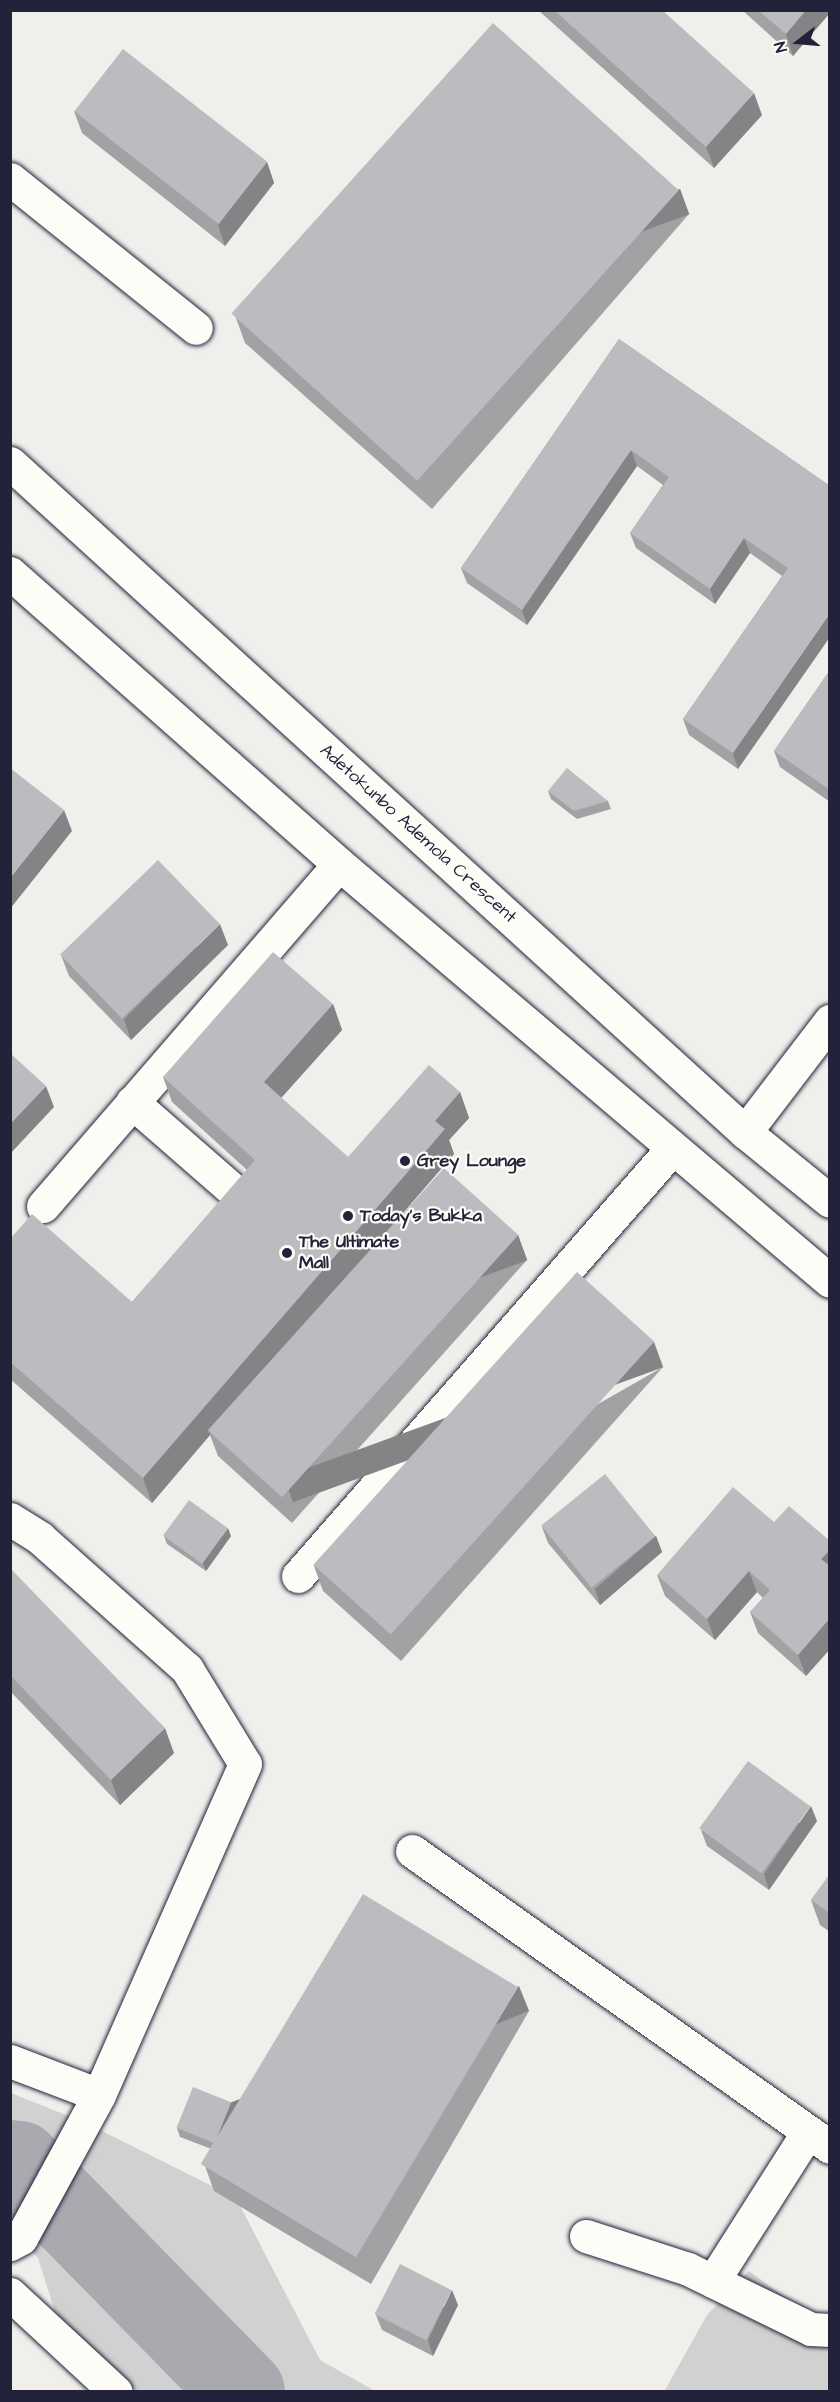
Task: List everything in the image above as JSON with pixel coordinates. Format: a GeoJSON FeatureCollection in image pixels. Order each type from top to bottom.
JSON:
{"type":"FeatureCollection","features":[{"type":"Feature","properties":{"kind":"main road"},"geometry":{"type":"LineString","coordinates":[[10,179],[196,328]]}},
{"type":"Feature","properties":{"kind":"main road","name":"Adetokunbo Ademola Crescent"},"geometry":{"type":"LineString","coordinates":[[10,463],[745,1132],[830,1201]]}},
{"type":"Feature","properties":{"kind":"main road"},"geometry":{"type":"LineString","coordinates":[[10,573],[339,864],[670,1150],[830,1281]]}},
{"type":"Feature","properties":{"kind":"main road"},"geometry":{"type":"LineString","coordinates":[[43,1206],[339,864]]}},
{"type":"Feature","properties":{"kind":"main road"},"geometry":{"type":"LineString","coordinates":[[745,1132],[830,1022]]}},
{"type":"Feature","properties":{"kind":"main road"},"geometry":{"type":"LineString","coordinates":[[132,1102],[234,1191]]}},
{"type":"Feature","properties":{"kind":"main road"},"geometry":{"type":"LineString","coordinates":[[298,1576],[670,1150]]}},
{"type":"Feature","properties":{"kind":"main road"},"geometry":{"type":"LineString","coordinates":[[10,1519],[40,1538],[187,1669],[245,1764],[92,2109],[16,2241]]}},
{"type":"Feature","properties":{"kind":"main road"},"geometry":{"type":"LineString","coordinates":[[412,1851],[819,2140],[713,2281]]}},
{"type":"Feature","properties":{"kind":"main road"},"geometry":{"type":"LineString","coordinates":[[10,2061],[92,2109]]}},
{"type":"Feature","properties":{"kind":"main road"},"geometry":{"type":"LineString","coordinates":[[586,2236],[688,2269],[812,2329],[830,2330]]}},
{"type":"Feature","properties":{"kind":"main road"},"geometry":{"type":"LineString","coordinates":[[10,2294],[116,2391]]}},
{"type":"Feature","properties":{"kind":"shaded area"},"geometry":{"type":"Polygon","coordinates":[[[11,2093],[86,2123],[236,2198],[320,2360],[375,2391],[138,2391],[61,2331],[38,2258],[21,2238],[11,2234],[11,2093]]]}},
{"type":"Feature","properties":{"kind":"shaded area"},"geometry":{"type":"Polygon","coordinates":[[[749,2271],[829,2329],[829,2391],[664,2392],[707,2315],[749,2271]]]}},
{"type":"Feature","properties":{"kind":"building"},"geometry":{"type":"Polygon","coordinates":[[[554,10],[662,10],[754,93],[706,147],[554,10]]]}},
{"type":"Feature","properties":{"kind":"building"},"geometry":{"type":"Polygon","coordinates":[[[758,10],[806,10],[786,34],[758,10]]]}},
{"type":"Feature","properties":{"kind":"building"},"geometry":{"type":"Polygon","coordinates":[[[493,23],[679,190],[417,481],[231,314],[493,23]]]}},
{"type":"Feature","properties":{"kind":"building"},"geometry":{"type":"Polygon","coordinates":[[[123,49],[267,162],[219,224],[74,111],[123,49]]]}},
{"type":"Feature","properties":{"kind":"building"},"geometry":{"type":"Polygon","coordinates":[[[619,339],[830,486],[830,613],[733,753],[683,719],[788,568],[744,538],[710,589],[630,533],[669,477],[631,450],[522,610],[461,568],[619,339]]]}},
{"type":"Feature","properties":{"kind":"building"},"geometry":{"type":"Polygon","coordinates":[[[830,670],[830,790],[774,751],[830,670]]]}},
{"type":"Feature","properties":{"kind":"building"},"geometry":{"type":"Polygon","coordinates":[[[10,768],[64,810],[10,878],[10,768]]]}},
{"type":"Feature","properties":{"kind":"building"},"geometry":{"type":"Polygon","coordinates":[[[567,768],[608,801],[574,811],[548,791],[567,768]]]}},
{"type":"Feature","properties":{"kind":"building"},"geometry":{"type":"Polygon","coordinates":[[[158,860],[220,924],[122,1018],[60,954],[158,860]]]}},
{"type":"Feature","properties":{"kind":"building","name":"The Ultimate Mall"},"geometry":{"type":"Polygon","coordinates":[[[273,952],[333,1004],[264,1082],[348,1157],[429,1065],[460,1092],[435,1121],[445,1129],[143,1478],[10,1362],[10,1239],[32,1214],[132,1302],[255,1160],[163,1077],[273,952]]]}},
{"type":"Feature","properties":{"kind":"building"},"geometry":{"type":"Polygon","coordinates":[[[10,1053],[46,1086],[10,1124],[10,1053]]]}},
{"type":"Feature","properties":{"kind":"building"},"geometry":{"type":"Polygon","coordinates":[[[444,1168],[518,1235],[282,1497],[208,1430],[444,1168]]]}},
{"type":"Feature","properties":{"kind":"building"},"geometry":{"type":"Polygon","coordinates":[[[577,1272],[654,1342],[391,1634],[313,1565],[577,1272]]]}},
{"type":"Feature","properties":{"kind":"building"},"geometry":{"type":"Polygon","coordinates":[[[605,1474],[655,1536],[592,1588],[541,1526],[605,1474]]]}},
{"type":"Feature","properties":{"kind":"building"},"geometry":{"type":"Polygon","coordinates":[[[733,1487],[774,1522],[789,1506],[830,1541],[830,1550],[821,1559],[830,1566],[830,1618],[798,1655],[750,1612],[770,1590],[749,1571],[707,1619],[657,1575],[733,1487]]]}},
{"type":"Feature","properties":{"kind":"building"},"geometry":{"type":"Polygon","coordinates":[[[189,1500],[228,1528],[202,1564],[163,1536],[189,1500]]]}},
{"type":"Feature","properties":{"kind":"building"},"geometry":{"type":"Polygon","coordinates":[[[10,1568],[165,1728],[111,1780],[10,1675],[10,1568]]]}},
{"type":"Feature","properties":{"kind":"building"},"geometry":{"type":"Polygon","coordinates":[[[748,1761],[810,1806],[762,1873],[699,1828],[748,1761]]]}},
{"type":"Feature","properties":{"kind":"building"},"geometry":{"type":"Polygon","coordinates":[[[830,1874],[830,1913],[811,1900],[830,1874]]]}},
{"type":"Feature","properties":{"kind":"building"},"geometry":{"type":"Polygon","coordinates":[[[363,1894],[518,1987],[356,2257],[201,2164],[363,1894]]]}},
{"type":"Feature","properties":{"kind":"building"},"geometry":{"type":"Polygon","coordinates":[[[193,2087],[231,2102],[215,2143],[177,2128],[193,2087]]]}},
{"type":"Feature","properties":{"kind":"building"},"geometry":{"type":"Polygon","coordinates":[[[400,2264],[452,2290],[426,2340],[375,2314],[400,2264]]]}},
{"type":"Feature","properties":{"kind":"waterway"},"geometry":{"type":"LineString","coordinates":[[10,2162],[19,2163],[243,2392]]}},
{"type":"Feature","properties":{"kind":"place","name":"Grey Lounge"},"geometry":{"type":"Point","coordinates":[405,1161]}},
{"type":"Feature","properties":{"kind":"place","name":"Today's Bukka"},"geometry":{"type":"Point","coordinates":[348,1216]}},
{"type":"Feature","properties":{"kind":"place","name":"The Ultimate Mall"},"geometry":{"type":"Point","coordinates":[287,1253]}}]}
